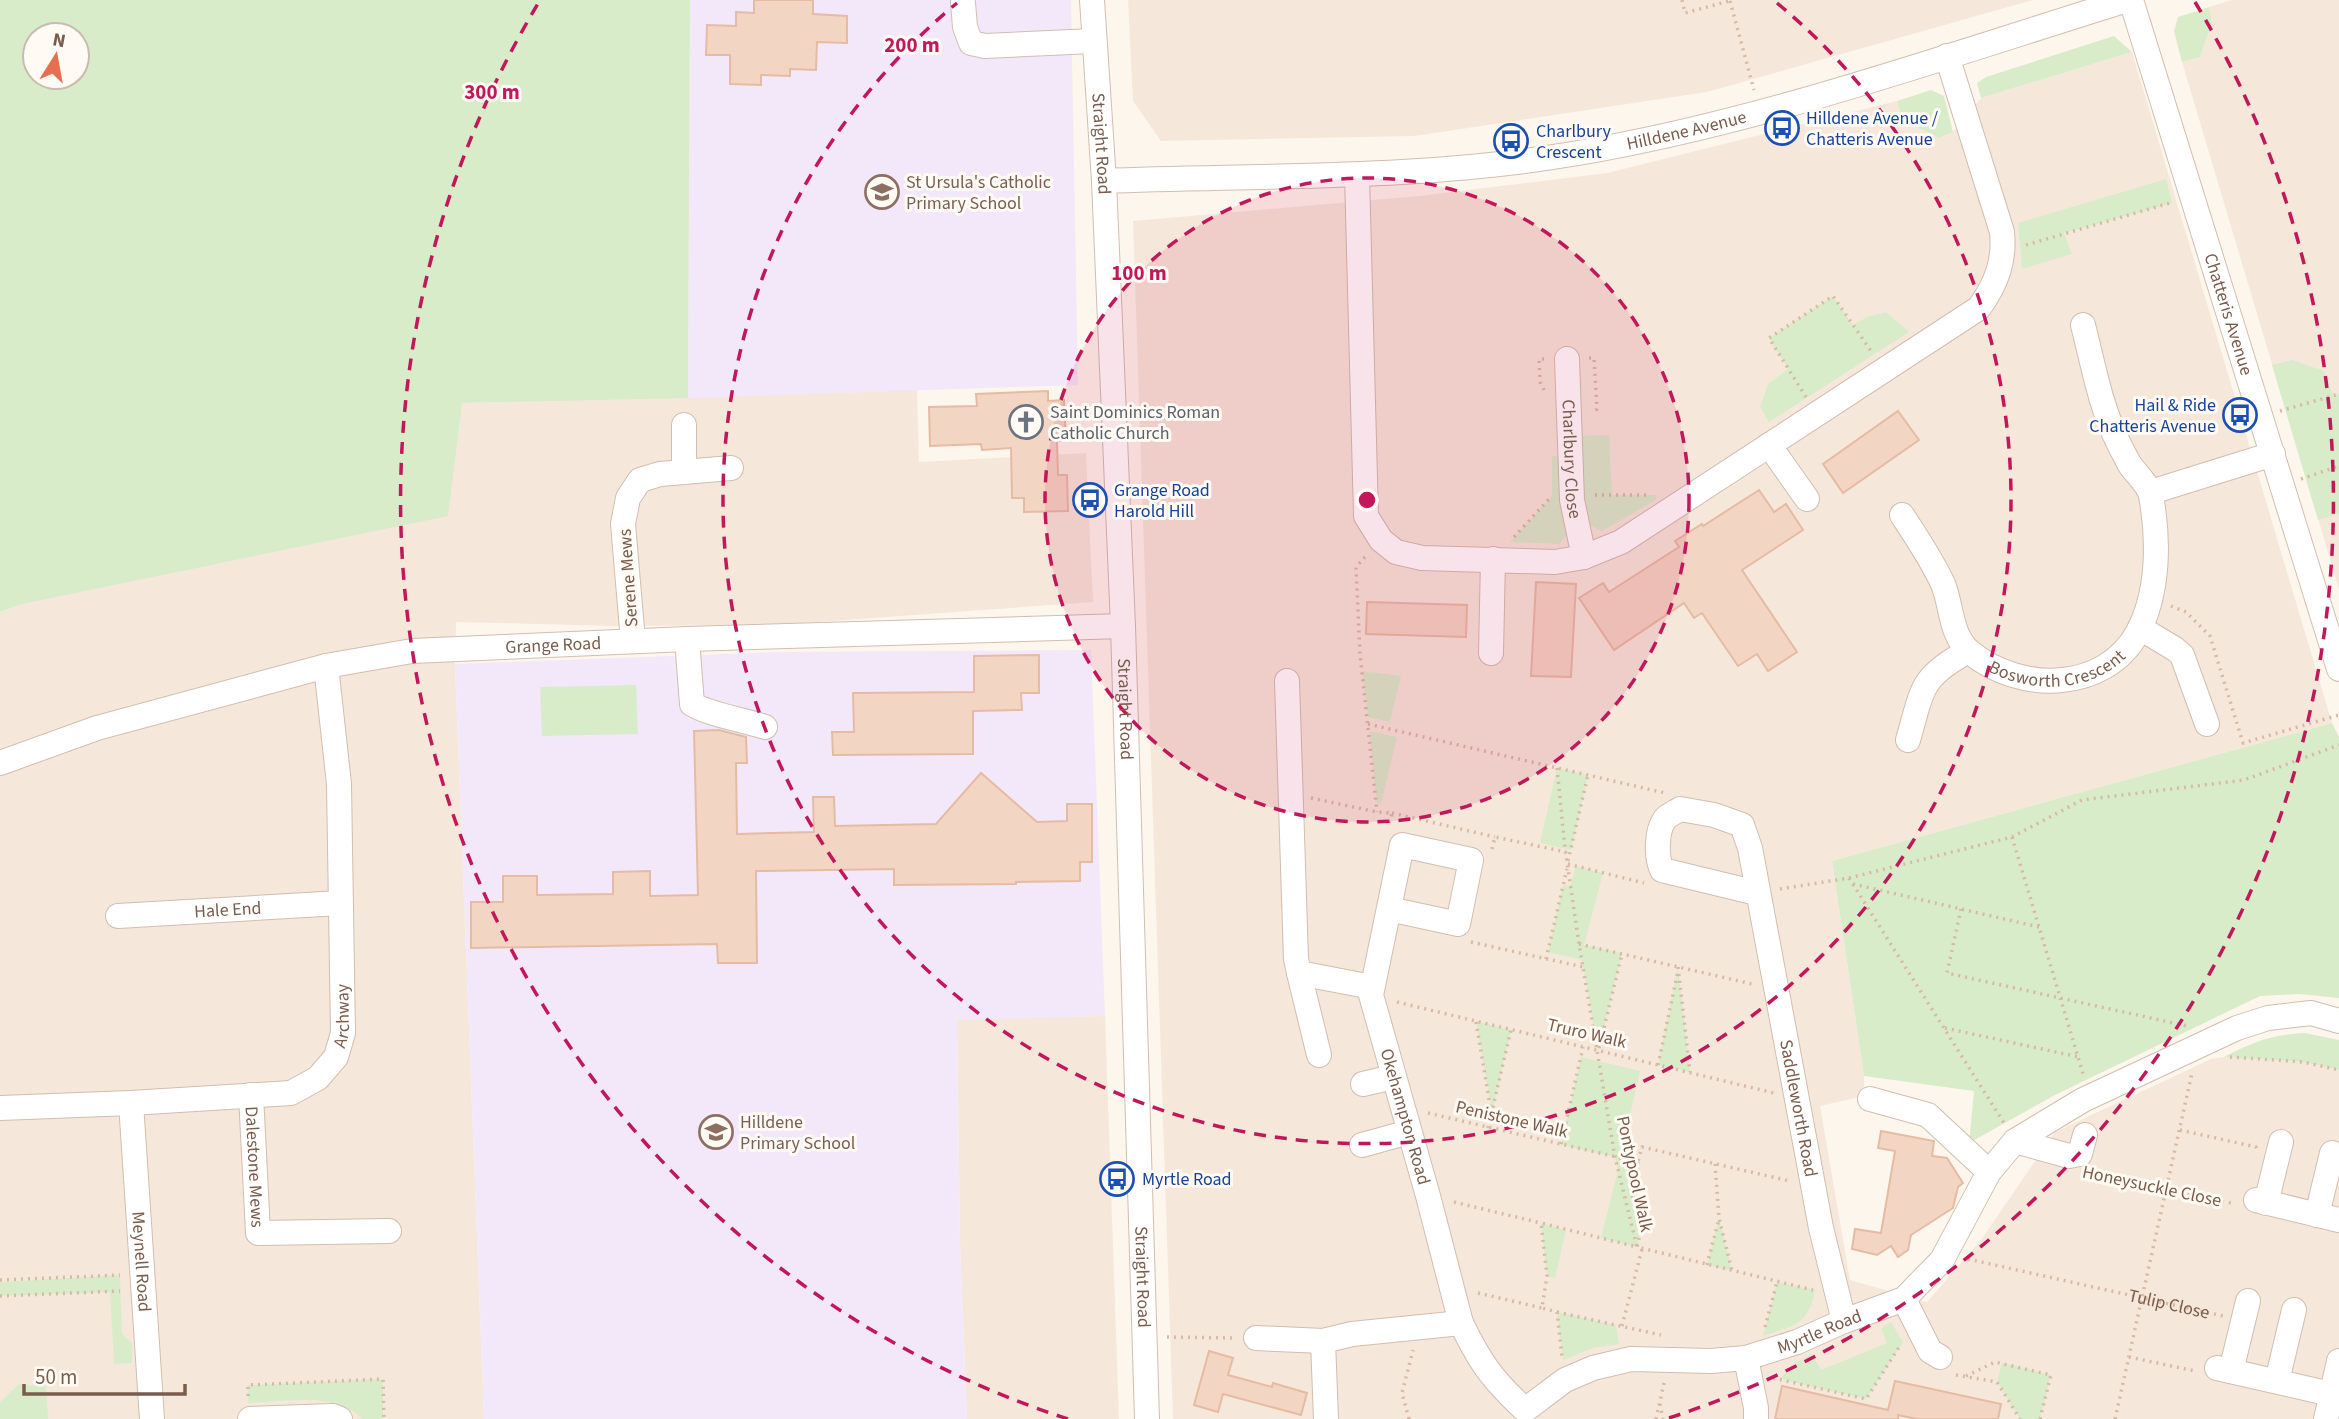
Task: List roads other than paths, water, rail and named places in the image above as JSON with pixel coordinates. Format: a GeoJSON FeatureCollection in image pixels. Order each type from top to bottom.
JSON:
{"type":"FeatureCollection","features":[{"type":"Feature","properties":{"kind":"street","name":"Straight Road"},"geometry":{"type":"LineString","coordinates":[[1092,0],[1104,181],[1123,626],[1147,1419]]}},
{"type":"Feature","properties":{"kind":"street","name":"Hilldene Avenue"},"geometry":{"type":"LineString","coordinates":[[1104,181],[1357,175],[1465,168],[1577,153],[1681,132],[1760,112],[2129,0]]}},
{"type":"Feature","properties":{"kind":"street","name":"Chatteris Avenue"},"geometry":{"type":"LineString","coordinates":[[2129,0],[2339,668]]}},
{"type":"Feature","properties":{"kind":"street"},"geometry":{"type":"LineString","coordinates":[[963,3],[965,27],[971,43],[985,46],[1093,41]]}},
{"type":"Feature","properties":{"kind":"street"},"geometry":{"type":"LineString","coordinates":[[1357,175],[1366,516],[1381,540],[1396,552],[1422,558],[1555,562],[1584,557],[1621,542],[1979,308],[1991,291],[2000,269],[2004,251],[2002,232],[1947,56]]}},
{"type":"Feature","properties":{"kind":"street"},"geometry":{"type":"LineString","coordinates":[[2083,325],[2105,411],[2130,464],[2151,492],[2273,454]]}},
{"type":"Feature","properties":{"kind":"street","name":"Charlbury Close"},"geometry":{"type":"LineString","coordinates":[[1567,359],[1572,500],[1584,557]]}},
{"type":"Feature","properties":{"kind":"street"},"geometry":{"type":"LineString","coordinates":[[684,425],[684,471]]}},
{"type":"Feature","properties":{"kind":"street"},"geometry":{"type":"LineString","coordinates":[[1769,445],[1807,499]]}},
{"type":"Feature","properties":{"kind":"street","name":"Serene Mews"},"geometry":{"type":"LineString","coordinates":[[633,641],[623,524],[628,498],[640,480],[660,474],[731,468]]}},
{"type":"Feature","properties":{"kind":"street","name":"Bosworth Crescent"},"geometry":{"type":"LineString","coordinates":[[1902,515],[1931,559],[1944,589],[1951,622],[1968,651],[2009,673],[2030,680],[2070,680],[2089,673],[2120,654],[2140,628],[2150,597],[2155,559],[2151,492]]}},
{"type":"Feature","properties":{"kind":"street"},"geometry":{"type":"LineString","coordinates":[[1491,653],[1493,559]]}},
{"type":"Feature","properties":{"kind":"street","name":"Grange Road"},"geometry":{"type":"LineString","coordinates":[[0,763],[97,728],[326,666],[412,651],[687,639],[1123,626]]}},
{"type":"Feature","properties":{"kind":"street"},"geometry":{"type":"LineString","coordinates":[[2140,628],[2182,655],[2207,724]]}},
{"type":"Feature","properties":{"kind":"street"},"geometry":{"type":"LineString","coordinates":[[687,639],[692,704],[701,710],[765,727]]}},
{"type":"Feature","properties":{"kind":"street"},"geometry":{"type":"LineString","coordinates":[[1908,740],[1923,689],[1931,675],[1944,664],[1968,651]]}},
{"type":"Feature","properties":{"kind":"street","name":"Archway"},"geometry":{"type":"LineString","coordinates":[[1,1111],[290,1093],[318,1078],[336,1057],[343,1033],[338,784],[326,666]]}},
{"type":"Feature","properties":{"kind":"street"},"geometry":{"type":"LineString","coordinates":[[1287,681],[1296,959],[1319,1055]]}},
{"type":"Feature","properties":{"kind":"street","name":"Saddleworth Road"},"geometry":{"type":"LineString","coordinates":[[1757,893],[1662,870],[1657,860],[1657,845],[1665,819],[1680,810],[1714,815],[1742,825],[1755,869],[1757,893],[1813,1186],[1844,1321]]}},
{"type":"Feature","properties":{"kind":"street","name":"Okehampton Road"},"geometry":{"type":"LineString","coordinates":[[1389,909],[1458,924],[1471,860],[1402,845],[1372,991],[1461,1323]]}},
{"type":"Feature","properties":{"kind":"street","name":"Hale End"},"geometry":{"type":"LineString","coordinates":[[118,916],[340,903]]}},
{"type":"Feature","properties":{"kind":"street"},"geometry":{"type":"LineString","coordinates":[[1299,973],[1372,991]]}},
{"type":"Feature","properties":{"kind":"street","name":"Myrtle Road"},"geometry":{"type":"LineString","coordinates":[[1461,1323],[1478,1359],[1522,1415],[1565,1380],[1593,1368],[1669,1349],[1711,1361],[1748,1365],[1844,1321],[1904,1299],[1945,1254],[1989,1172],[2015,1141],[2090,1097],[2202,1044],[2268,1018],[2311,1013],[2339,1021]]}},
{"type":"Feature","properties":{"kind":"street"},"geometry":{"type":"LineString","coordinates":[[1363,1084],[1393,1077]]}},
{"type":"Feature","properties":{"kind":"street","name":"Dalestone Mews"},"geometry":{"type":"LineString","coordinates":[[251,1095],[258,1234],[389,1231]]}},
{"type":"Feature","properties":{"kind":"street"},"geometry":{"type":"LineString","coordinates":[[1871,1099],[1928,1115],[1989,1172]]}},
{"type":"Feature","properties":{"kind":"street","name":"Meynell Road"},"geometry":{"type":"LineString","coordinates":[[131,1103],[152,1419]]}},
{"type":"Feature","properties":{"kind":"street"},"geometry":{"type":"LineString","coordinates":[[1362,1145],[1409,1132]]}},
{"type":"Feature","properties":{"kind":"street"},"geometry":{"type":"LineString","coordinates":[[2015,1141],[2069,1156],[2080,1154],[2085,1135]]}},
{"type":"Feature","properties":{"kind":"street"},"geometry":{"type":"LineString","coordinates":[[2281,1142],[2261,1201],[2328,1217],[2332,1153]]}},
{"type":"Feature","properties":{"kind":"street"},"geometry":{"type":"LineString","coordinates":[[1904,1299],[1930,1351],[1947,1366]]}},
{"type":"Feature","properties":{"kind":"street"},"geometry":{"type":"LineString","coordinates":[[2248,1301],[2224,1370],[2331,1394]]}},
{"type":"Feature","properties":{"kind":"street"},"geometry":{"type":"LineString","coordinates":[[2277,1381],[2294,1310]]}},
{"type":"Feature","properties":{"kind":"street"},"geometry":{"type":"LineString","coordinates":[[1256,1338],[1323,1341],[1352,1334],[1461,1323]]}},
{"type":"Feature","properties":{"kind":"street"},"geometry":{"type":"LineString","coordinates":[[1323,1341],[1326,1419]]}},
{"type":"Feature","properties":{"kind":"street"},"geometry":{"type":"LineString","coordinates":[[2326,1419],[2339,1360]]}},
{"type":"Feature","properties":{"kind":"street"},"geometry":{"type":"LineString","coordinates":[[1748,1365],[1756,1419]]}},
{"type":"Feature","properties":{"kind":"street"},"geometry":{"type":"LineString","coordinates":[[249,1411],[333,1416],[340,1419]]}},
{"type":"Feature","properties":{"kind":"place","name":"Hilldene Avenue / Chatteris Avenue"},"geometry":{"type":"Point","coordinates":[1782,128]}},
{"type":"Feature","properties":{"kind":"place","name":"Charlbury Crescent"},"geometry":{"type":"Point","coordinates":[1511,141]}},
{"type":"Feature","properties":{"kind":"place","name":"St Ursula's Catholic Primary School"},"geometry":{"type":"Point","coordinates":[882,192]}},
{"type":"Feature","properties":{"kind":"place","name":"Hail & Ride Chatteris Avenue"},"geometry":{"type":"Point","coordinates":[2240,415]}},
{"type":"Feature","properties":{"kind":"place","name":"Saint Dominics Roman Catholic Church"},"geometry":{"type":"Point","coordinates":[1026,422]}},
{"type":"Feature","properties":{"kind":"place","name":"Grange Road Harold Hill"},"geometry":{"type":"Point","coordinates":[1090,500]}},
{"type":"Feature","properties":{"kind":"place","name":"Hilldene Primary School"},"geometry":{"type":"Point","coordinates":[716,1132]}},
{"type":"Feature","properties":{"kind":"place","name":"Myrtle Road"},"geometry":{"type":"Point","coordinates":[1117,1179]}}]}
